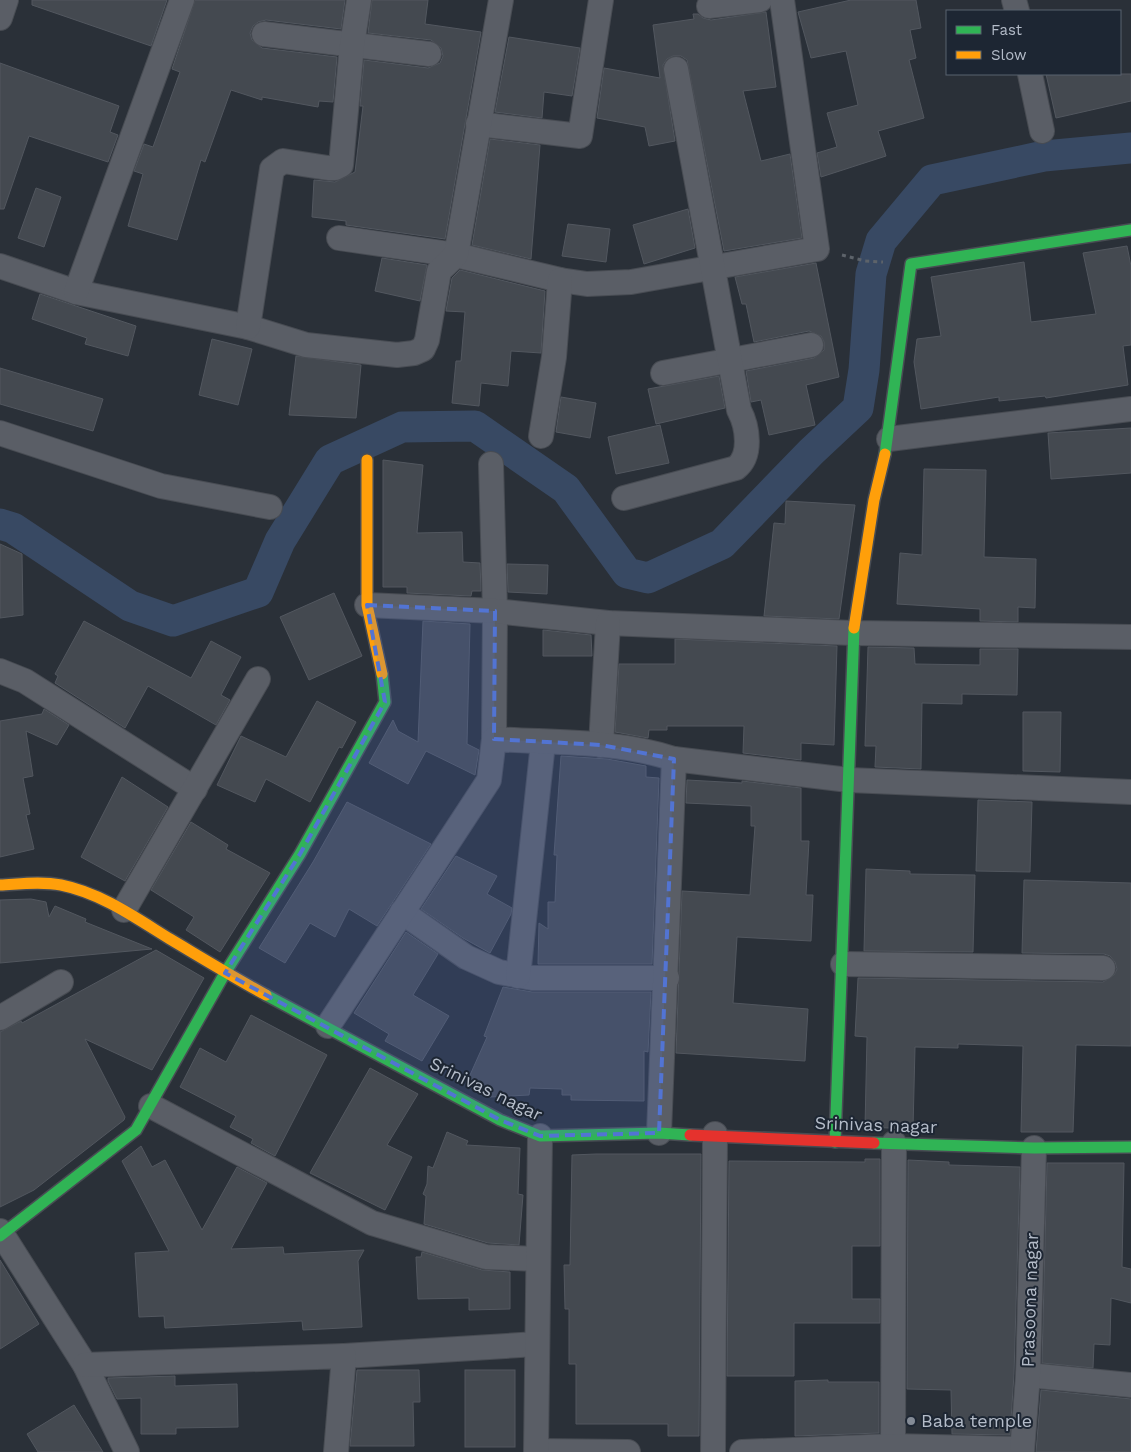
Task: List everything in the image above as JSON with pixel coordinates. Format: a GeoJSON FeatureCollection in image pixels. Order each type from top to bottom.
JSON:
{"type":"FeatureCollection","features":[{"type":"Feature","properties":{"kind":"street"},"geometry":{"type":"LineString","coordinates":[[0,18],[6,0]]}},
{"type":"Feature","properties":{"kind":"street"},"geometry":{"type":"LineString","coordinates":[[76,292],[182,0]]}},
{"type":"Feature","properties":{"kind":"street"},"geometry":{"type":"LineString","coordinates":[[248,327],[272,169],[283,161],[328,168],[335,168],[341,164],[352,45],[359,0]]}},
{"type":"Feature","properties":{"kind":"street"},"geometry":{"type":"LineString","coordinates":[[0,266],[76,292],[248,327],[306,345],[397,355],[414,353],[423,349],[427,340],[439,271],[456,255],[501,0]]}},
{"type":"Feature","properties":{"kind":"street"},"geometry":{"type":"LineString","coordinates":[[478,124],[580,136],[601,0]]}},
{"type":"Feature","properties":{"kind":"street"},"geometry":{"type":"LineString","coordinates":[[709,6],[760,0]]}},
{"type":"Feature","properties":{"kind":"street"},"geometry":{"type":"LineString","coordinates":[[339,238],[456,255],[560,280],[587,284],[631,282],[713,269],[817,249],[782,0]]}},
{"type":"Feature","properties":{"kind":"street"},"geometry":{"type":"LineString","coordinates":[[264,34],[429,54]]}},
{"type":"Feature","properties":{"kind":"street"},"geometry":{"type":"LineString","coordinates":[[624,498],[736,468],[743,463],[746,453],[746,436],[728,361],[676,68]]}},
{"type":"Feature","properties":{"kind":"street"},"geometry":{"type":"LineString","coordinates":[[1030,75],[1042,131]]}},
{"type":"Feature","properties":{"kind":"street"},"geometry":{"type":"LineString","coordinates":[[835,1142],[843,964],[853,633],[874,500],[889,439],[911,264],[1131,230]]}},
{"type":"Feature","properties":{"kind":"street"},"geometry":{"type":"LineString","coordinates":[[540,436],[554,357],[560,280]]}},
{"type":"Feature","properties":{"kind":"street"},"geometry":{"type":"LineString","coordinates":[[663,373],[811,345]]}},
{"type":"Feature","properties":{"kind":"street"},"geometry":{"type":"LineString","coordinates":[[889,439],[1131,409]]}},
{"type":"Feature","properties":{"kind":"street"},"geometry":{"type":"LineString","coordinates":[[0,433],[161,486],[270,506]]}},
{"type":"Feature","properties":{"kind":"street"},"geometry":{"type":"LineString","coordinates":[[127,1452],[85,1365],[1,1234],[136,1130],[225,972],[300,854],[385,702],[384,685],[367,605],[367,460]]}},
{"type":"Feature","properties":{"kind":"street"},"geometry":{"type":"LineString","coordinates":[[328,1026],[489,780],[494,739],[495,611],[492,464]]}},
{"type":"Feature","properties":{"kind":"street"},"geometry":{"type":"LineString","coordinates":[[367,605],[495,611],[608,623],[853,633],[1131,637]]}},
{"type":"Feature","properties":{"kind":"street"},"geometry":{"type":"LineString","coordinates":[[601,746],[608,623]]}},
{"type":"Feature","properties":{"kind":"street"},"geometry":{"type":"LineString","coordinates":[[0,671],[25,681],[194,789]]}},
{"type":"Feature","properties":{"kind":"street"},"geometry":{"type":"LineString","coordinates":[[124,910],[258,679]]}},
{"type":"Feature","properties":{"kind":"street"},"geometry":{"type":"LineString","coordinates":[[494,739],[601,746],[653,752],[674,759],[849,780],[1131,792]]}},
{"type":"Feature","properties":{"kind":"street"},"geometry":{"type":"LineString","coordinates":[[518,976],[543,742]]}},
{"type":"Feature","properties":{"kind":"street"},"geometry":{"type":"LineString","coordinates":[[659,1133],[667,978],[674,759]]}},
{"type":"Feature","properties":{"kind":"street","name":"Srinivas nagar"},"geometry":{"type":"LineString","coordinates":[[0,885],[31,883],[61,885],[96,896],[124,910],[225,972],[500,1120],[540,1136],[659,1133],[715,1134],[835,1142],[1034,1148],[1131,1147]]}},
{"type":"Feature","properties":{"kind":"street"},"geometry":{"type":"LineString","coordinates":[[402,912],[466,957],[499,972],[532,978],[667,978]]}},
{"type":"Feature","properties":{"kind":"street"},"geometry":{"type":"LineString","coordinates":[[843,964],[1104,968]]}},
{"type":"Feature","properties":{"kind":"street"},"geometry":{"type":"LineString","coordinates":[[0,1018],[61,982]]}},
{"type":"Feature","properties":{"kind":"street"},"geometry":{"type":"LineString","coordinates":[[151,1106],[372,1223],[486,1257],[537,1259]]}},
{"type":"Feature","properties":{"kind":"street"},"geometry":{"type":"LineString","coordinates":[[713,1452],[715,1134]]}},
{"type":"Feature","properties":{"kind":"street"},"geometry":{"type":"LineString","coordinates":[[540,1136],[536,1451],[628,1452]]}},
{"type":"Feature","properties":{"kind":"street"},"geometry":{"type":"LineString","coordinates":[[893,1446],[894,1143]]}},
{"type":"Feature","properties":{"kind":"street","name":"Prasoona nagar"},"geometry":{"type":"LineString","coordinates":[[1022,1450],[1028,1375],[1034,1148]]}},
{"type":"Feature","properties":{"kind":"street"},"geometry":{"type":"LineString","coordinates":[[85,1365],[344,1356],[537,1344]]}},
{"type":"Feature","properties":{"kind":"street"},"geometry":{"type":"LineString","coordinates":[[336,1452],[344,1356]]}},
{"type":"Feature","properties":{"kind":"street"},"geometry":{"type":"LineString","coordinates":[[1028,1375],[1131,1385]]}},
{"type":"Feature","properties":{"kind":"street"},"geometry":{"type":"LineString","coordinates":[[742,1452],[893,1446],[1022,1450]]}},
{"type":"Feature","properties":{"kind":"path"},"geometry":{"type":"LineString","coordinates":[[817,249],[865,261],[911,264]]}},
{"type":"Feature","properties":{"kind":"highlighted area"},"geometry":{"type":"Polygon","coordinates":[[[367,605],[495,611],[494,739],[601,745],[674,759],[659,1133],[540,1136],[500,1120],[225,973],[300,854],[385,702],[367,605]]]}},
{"type":"Feature","properties":{"kind":"building"},"geometry":{"type":"Polygon","coordinates":[[[32,0],[167,0],[151,46],[32,5],[32,0]]]}},
{"type":"Feature","properties":{"kind":"building"},"geometry":{"type":"Polygon","coordinates":[[[195,0],[345,0],[341,29],[266,20],[258,22],[253,26],[250,33],[252,40],[262,48],[337,57],[333,102],[319,101],[318,107],[262,97],[262,100],[231,90],[205,162],[201,160],[177,240],[128,226],[143,174],[134,171],[144,144],[153,147],[180,72],[172,69],[195,0]]]}},
{"type":"Feature","properties":{"kind":"building"},"geometry":{"type":"Polygon","coordinates":[[[372,0],[428,0],[425,24],[481,32],[445,239],[346,225],[346,221],[312,217],[314,180],[335,182],[355,172],[363,106],[360,106],[364,60],[428,68],[440,63],[443,56],[441,48],[431,40],[368,33],[372,0]]]}},
{"type":"Feature","properties":{"kind":"building"},"geometry":{"type":"Polygon","coordinates":[[[851,0],[916,0],[921,28],[910,30],[916,58],[909,60],[924,118],[878,131],[886,156],[821,177],[817,153],[837,147],[827,113],[858,105],[846,51],[811,58],[798,12],[851,0]]]}},
{"type":"Feature","properties":{"kind":"building"},"geometry":{"type":"Polygon","coordinates":[[[766,12],[776,87],[743,91],[761,161],[790,154],[802,238],[724,251],[687,60],[681,56],[673,56],[667,59],[663,65],[675,141],[649,146],[645,127],[597,118],[604,68],[660,78],[653,25],[694,19],[693,14],[698,14],[703,18],[711,20],[766,12]]]}},
{"type":"Feature","properties":{"kind":"building"},"geometry":{"type":"Polygon","coordinates":[[[509,37],[580,48],[572,96],[544,92],[542,118],[495,112],[509,37]]]}},
{"type":"Feature","properties":{"kind":"building"},"geometry":{"type":"Polygon","coordinates":[[[0,63],[119,106],[110,132],[118,135],[108,162],[29,136],[4,209],[0,209],[0,63]]]}},
{"type":"Feature","properties":{"kind":"building"},"geometry":{"type":"Polygon","coordinates":[[[1131,74],[1131,101],[1056,118],[1046,75],[1131,74]]]}},
{"type":"Feature","properties":{"kind":"building"},"geometry":{"type":"Polygon","coordinates":[[[490,139],[540,145],[531,259],[472,245],[490,139]]]}},
{"type":"Feature","properties":{"kind":"building"},"geometry":{"type":"Polygon","coordinates":[[[36,188],[61,197],[44,247],[18,238],[36,188]]]}},
{"type":"Feature","properties":{"kind":"building"},"geometry":{"type":"Polygon","coordinates":[[[688,209],[695,248],[644,264],[633,225],[688,209]]]}},
{"type":"Feature","properties":{"kind":"building"},"geometry":{"type":"Polygon","coordinates":[[[568,224],[610,229],[606,262],[562,256],[568,224]]]}},
{"type":"Feature","properties":{"kind":"building"},"geometry":{"type":"Polygon","coordinates":[[[1127,246],[1131,266],[1131,345],[1123,346],[1128,385],[1046,398],[1045,396],[999,401],[999,397],[921,409],[914,362],[917,339],[941,336],[931,277],[1024,262],[1031,322],[1096,314],[1083,253],[1127,246]]]}},
{"type":"Feature","properties":{"kind":"building"},"geometry":{"type":"Polygon","coordinates":[[[382,258],[427,265],[420,301],[375,291],[382,258]]]}},
{"type":"Feature","properties":{"kind":"building"},"geometry":{"type":"Polygon","coordinates":[[[816,263],[839,377],[806,385],[815,425],[769,435],[761,400],[751,402],[746,371],[814,358],[824,350],[824,342],[821,336],[809,331],[754,342],[746,304],[742,304],[735,277],[816,263]]]}},
{"type":"Feature","properties":{"kind":"building"},"geometry":{"type":"Polygon","coordinates":[[[460,270],[545,291],[541,353],[511,351],[508,386],[481,383],[479,406],[452,403],[456,361],[461,361],[465,312],[446,311],[452,278],[460,270]]]}},
{"type":"Feature","properties":{"kind":"building"},"geometry":{"type":"Polygon","coordinates":[[[40,294],[136,326],[128,356],[85,344],[87,338],[32,319],[40,294]]]}},
{"type":"Feature","properties":{"kind":"building"},"geometry":{"type":"Polygon","coordinates":[[[212,339],[252,349],[238,405],[199,395],[212,339]]]}},
{"type":"Feature","properties":{"kind":"building"},"geometry":{"type":"Polygon","coordinates":[[[296,356],[361,365],[356,418],[289,415],[296,356]]]}},
{"type":"Feature","properties":{"kind":"building"},"geometry":{"type":"Polygon","coordinates":[[[0,368],[103,399],[93,431],[0,404],[0,368]]]}},
{"type":"Feature","properties":{"kind":"building"},"geometry":{"type":"Polygon","coordinates":[[[719,376],[725,408],[656,424],[648,389],[719,376]]]}},
{"type":"Feature","properties":{"kind":"building"},"geometry":{"type":"Polygon","coordinates":[[[561,397],[596,403],[590,438],[556,432],[561,397]]]}},
{"type":"Feature","properties":{"kind":"building"},"geometry":{"type":"Polygon","coordinates":[[[660,425],[669,463],[616,474],[608,437],[660,425]]]}},
{"type":"Feature","properties":{"kind":"building"},"geometry":{"type":"Polygon","coordinates":[[[1131,428],[1131,473],[1051,479],[1048,433],[1131,428]]]}},
{"type":"Feature","properties":{"kind":"building"},"geometry":{"type":"Polygon","coordinates":[[[383,460],[423,465],[417,533],[462,532],[463,562],[480,563],[481,591],[472,591],[471,596],[407,593],[407,587],[383,587],[383,460]]]}},
{"type":"Feature","properties":{"kind":"building"},"geometry":{"type":"Polygon","coordinates":[[[924,469],[986,470],[984,557],[1036,559],[1035,608],[1018,607],[1018,622],[980,621],[980,609],[897,604],[900,553],[922,555],[924,469]]]}},
{"type":"Feature","properties":{"kind":"building"},"geometry":{"type":"Polygon","coordinates":[[[786,501],[855,505],[839,619],[764,616],[774,523],[785,524],[786,501]]]}},
{"type":"Feature","properties":{"kind":"building"},"geometry":{"type":"Polygon","coordinates":[[[0,544],[22,554],[23,615],[0,618],[0,544]]]}},
{"type":"Feature","properties":{"kind":"building"},"geometry":{"type":"Polygon","coordinates":[[[507,564],[548,565],[547,594],[508,592],[507,564]]]}},
{"type":"Feature","properties":{"kind":"building"},"geometry":{"type":"Polygon","coordinates":[[[334,593],[362,656],[309,680],[280,617],[334,593]]]}},
{"type":"Feature","properties":{"kind":"building"},"geometry":{"type":"Polygon","coordinates":[[[84,621],[191,678],[211,641],[241,657],[221,695],[230,700],[216,725],[148,686],[125,728],[55,683],[58,676],[55,674],[84,621]]]}},
{"type":"Feature","properties":{"kind":"building"},"geometry":{"type":"Polygon","coordinates":[[[423,621],[470,624],[467,744],[479,750],[475,775],[426,751],[408,784],[369,763],[393,720],[398,731],[418,742],[423,621]]]}},
{"type":"Feature","properties":{"kind":"building"},"geometry":{"type":"Polygon","coordinates":[[[543,630],[591,635],[592,656],[543,656],[543,630]]]}},
{"type":"Feature","properties":{"kind":"building"},"geometry":{"type":"Polygon","coordinates":[[[675,639],[837,646],[834,745],[801,743],[801,760],[743,753],[744,726],[667,726],[667,730],[649,730],[648,738],[615,732],[619,664],[675,664],[675,639]]]}},
{"type":"Feature","properties":{"kind":"building"},"geometry":{"type":"Polygon","coordinates":[[[868,647],[914,648],[915,664],[980,665],[980,649],[1018,649],[1017,695],[962,694],[962,704],[922,703],[921,769],[875,767],[876,746],[865,746],[868,647]]]}},
{"type":"Feature","properties":{"kind":"building"},"geometry":{"type":"Polygon","coordinates":[[[317,701],[356,722],[342,748],[339,747],[310,802],[266,779],[255,802],[217,785],[241,736],[286,757],[317,701]]]}},
{"type":"Feature","properties":{"kind":"building"},"geometry":{"type":"Polygon","coordinates":[[[44,709],[69,725],[57,745],[26,731],[33,776],[23,778],[30,814],[26,815],[34,849],[0,857],[0,721],[42,714],[44,709]]]}},
{"type":"Feature","properties":{"kind":"building"},"geometry":{"type":"Polygon","coordinates":[[[1023,712],[1061,712],[1060,772],[1023,771],[1023,712]]]}},
{"type":"Feature","properties":{"kind":"building"},"geometry":{"type":"Polygon","coordinates":[[[561,756],[607,759],[646,766],[646,777],[659,778],[652,964],[538,964],[539,923],[548,929],[548,902],[555,902],[557,855],[554,855],[561,756]]]}},
{"type":"Feature","properties":{"kind":"building"},"geometry":{"type":"Polygon","coordinates":[[[122,777],[168,807],[125,881],[81,857],[122,777]]]}},
{"type":"Feature","properties":{"kind":"building"},"geometry":{"type":"Polygon","coordinates":[[[687,780],[742,783],[742,781],[801,788],[801,841],[809,841],[806,895],[813,895],[811,941],[737,937],[733,1003],[808,1009],[805,1061],[676,1053],[682,891],[750,895],[755,826],[751,826],[751,806],[686,803],[687,780]]]}},
{"type":"Feature","properties":{"kind":"building"},"geometry":{"type":"Polygon","coordinates":[[[978,800],[1032,802],[1030,872],[976,871],[978,800]]]}},
{"type":"Feature","properties":{"kind":"building"},"geometry":{"type":"Polygon","coordinates":[[[347,802],[431,844],[377,926],[349,909],[335,937],[310,923],[285,963],[259,948],[313,862],[347,802]]]}},
{"type":"Feature","properties":{"kind":"building"},"geometry":{"type":"Polygon","coordinates":[[[191,822],[228,845],[226,849],[270,873],[220,952],[186,930],[194,917],[151,890],[191,822]]]}},
{"type":"Feature","properties":{"kind":"building"},"geometry":{"type":"Polygon","coordinates":[[[456,856],[497,876],[487,894],[512,908],[511,914],[490,953],[463,938],[421,909],[456,856]]]}},
{"type":"Feature","properties":{"kind":"building"},"geometry":{"type":"Polygon","coordinates":[[[866,869],[910,871],[910,874],[975,875],[973,952],[864,951],[866,869]]]}},
{"type":"Feature","properties":{"kind":"building"},"geometry":{"type":"Polygon","coordinates":[[[1024,880],[1131,883],[1131,1046],[1076,1045],[1073,1132],[1021,1132],[1023,1046],[958,1044],[958,1048],[915,1047],[913,1129],[865,1127],[867,1037],[855,1036],[858,978],[1103,982],[1114,975],[1117,969],[1115,962],[1110,956],[1104,954],[1022,953],[1024,880]]]}},
{"type":"Feature","properties":{"kind":"building"},"geometry":{"type":"Polygon","coordinates":[[[31,899],[46,902],[49,917],[55,906],[86,919],[85,922],[152,949],[0,963],[0,900],[31,899]]]}},
{"type":"Feature","properties":{"kind":"building"},"geometry":{"type":"Polygon","coordinates":[[[406,932],[438,954],[413,995],[449,1016],[422,1061],[385,1041],[389,1034],[354,1013],[406,932]]]}},
{"type":"Feature","properties":{"kind":"building"},"geometry":{"type":"Polygon","coordinates":[[[156,950],[204,978],[152,1070],[85,1039],[125,1117],[124,1120],[34,1190],[0,1207],[0,1032],[21,1021],[22,1023],[156,950]]]}},
{"type":"Feature","properties":{"kind":"building"},"geometry":{"type":"Polygon","coordinates":[[[503,987],[532,992],[651,992],[648,1052],[644,1051],[644,1101],[571,1100],[571,1095],[562,1095],[562,1089],[530,1088],[529,1095],[490,1097],[466,1084],[487,1037],[484,1036],[503,987]]]}},
{"type":"Feature","properties":{"kind":"building"},"geometry":{"type":"Polygon","coordinates":[[[251,1015],[327,1055],[275,1156],[251,1143],[253,1139],[230,1127],[236,1116],[180,1087],[200,1048],[226,1062],[251,1015]]]}},
{"type":"Feature","properties":{"kind":"building"},"geometry":{"type":"Polygon","coordinates":[[[370,1068],[418,1094],[387,1145],[412,1157],[385,1210],[310,1173],[370,1068]]]}},
{"type":"Feature","properties":{"kind":"building"},"geometry":{"type":"Polygon","coordinates":[[[447,1132],[468,1141],[466,1145],[520,1148],[518,1194],[523,1195],[519,1245],[488,1243],[424,1224],[426,1196],[423,1194],[427,1184],[428,1166],[433,1168],[447,1132]]]}},
{"type":"Feature","properties":{"kind":"building"},"geometry":{"type":"Polygon","coordinates":[[[141,1146],[152,1167],[165,1160],[202,1230],[237,1167],[267,1183],[231,1249],[283,1247],[284,1254],[364,1250],[358,1261],[362,1327],[303,1330],[302,1321],[165,1328],[164,1316],[139,1317],[135,1253],[169,1251],[122,1161],[141,1146]]]}},
{"type":"Feature","properties":{"kind":"building"},"geometry":{"type":"Polygon","coordinates":[[[701,1154],[699,1436],[668,1436],[668,1424],[576,1424],[576,1364],[569,1364],[569,1309],[565,1309],[564,1265],[570,1265],[572,1155],[701,1154]]]}},
{"type":"Feature","properties":{"kind":"building"},"geometry":{"type":"Polygon","coordinates":[[[865,1159],[880,1159],[880,1246],[852,1246],[852,1299],[880,1299],[880,1323],[794,1323],[794,1376],[727,1376],[729,1161],[865,1162],[865,1159]]]}},
{"type":"Feature","properties":{"kind":"building"},"geometry":{"type":"Polygon","coordinates":[[[908,1160],[949,1162],[949,1165],[1020,1167],[1014,1374],[1010,1435],[952,1434],[951,1390],[907,1389],[908,1160]]]}},
{"type":"Feature","properties":{"kind":"building"},"geometry":{"type":"Polygon","coordinates":[[[1047,1163],[1124,1163],[1122,1267],[1131,1269],[1131,1303],[1111,1298],[1110,1345],[1094,1344],[1093,1368],[1042,1363],[1047,1163]]]}},
{"type":"Feature","properties":{"kind":"building"},"geometry":{"type":"Polygon","coordinates":[[[422,1252],[482,1270],[510,1272],[510,1309],[469,1310],[469,1298],[418,1299],[416,1257],[421,1257],[422,1252]]]}},
{"type":"Feature","properties":{"kind":"building"},"geometry":{"type":"Polygon","coordinates":[[[0,1260],[39,1324],[0,1349],[0,1260]]]}},
{"type":"Feature","properties":{"kind":"building"},"geometry":{"type":"Polygon","coordinates":[[[357,1370],[419,1370],[420,1402],[413,1402],[414,1446],[350,1446],[357,1370]]]}},
{"type":"Feature","properties":{"kind":"building"},"geometry":{"type":"Polygon","coordinates":[[[465,1370],[515,1370],[515,1447],[465,1447],[465,1370]]]}},
{"type":"Feature","properties":{"kind":"building"},"geometry":{"type":"Polygon","coordinates":[[[175,1376],[175,1386],[237,1384],[238,1427],[176,1428],[176,1434],[141,1434],[141,1398],[117,1399],[108,1381],[108,1378],[175,1376]]]}},
{"type":"Feature","properties":{"kind":"building"},"geometry":{"type":"Polygon","coordinates":[[[828,1380],[828,1382],[879,1382],[879,1433],[795,1436],[795,1381],[828,1380]]]}},
{"type":"Feature","properties":{"kind":"building"},"geometry":{"type":"Polygon","coordinates":[[[1041,1390],[1131,1399],[1131,1452],[1036,1452],[1041,1390]]]}},
{"type":"Feature","properties":{"kind":"building"},"geometry":{"type":"Polygon","coordinates":[[[74,1405],[103,1452],[38,1452],[27,1434],[74,1405]]]}},
{"type":"Feature","properties":{"kind":"waterway"},"geometry":{"type":"LineString","coordinates":[[0,524],[13,528],[130,606],[173,621],[258,592],[280,541],[330,460],[402,427],[475,426],[566,489],[627,573],[648,578],[722,544],[811,452],[858,408],[864,370],[871,274],[881,241],[932,180],[1044,156],[1131,148]]}},
{"type":"Feature","properties":{"kind":"traffic: fast"},"geometry":{"type":"LineString","coordinates":[[885,454],[911,264],[1131,230]]}},
{"type":"Feature","properties":{"kind":"traffic: fast"},"geometry":{"type":"LineString","coordinates":[[835,1142],[854,628]]}},
{"type":"Feature","properties":{"kind":"traffic: fast"},"geometry":{"type":"LineString","coordinates":[[0,1236],[136,1130],[225,973],[300,854],[385,702],[382,674]]}},
{"type":"Feature","properties":{"kind":"traffic: fast"},"geometry":{"type":"LineString","coordinates":[[266,995],[500,1120],[540,1136],[659,1133],[690,1135]]}},
{"type":"Feature","properties":{"kind":"traffic: fast"},"geometry":{"type":"LineString","coordinates":[[874,1143],[1034,1148],[1131,1147]]}},
{"type":"Feature","properties":{"kind":"traffic: slow"},"geometry":{"type":"LineString","coordinates":[[854,628],[874,500],[885,454]]}},
{"type":"Feature","properties":{"kind":"traffic: slow"},"geometry":{"type":"LineString","coordinates":[[367,460],[367,605],[382,674]]}},
{"type":"Feature","properties":{"kind":"traffic: slow"},"geometry":{"type":"LineString","coordinates":[[0,885],[46,883],[61,885],[90,894],[131,915],[266,995]]}},
{"type":"Feature","properties":{"kind":"traffic: jam"},"geometry":{"type":"LineString","coordinates":[[690,1135],[874,1143]]}},
{"type":"Feature","properties":{"kind":"place","name":"Baba temple"},"geometry":{"type":"Point","coordinates":[911,1421]}}]}
